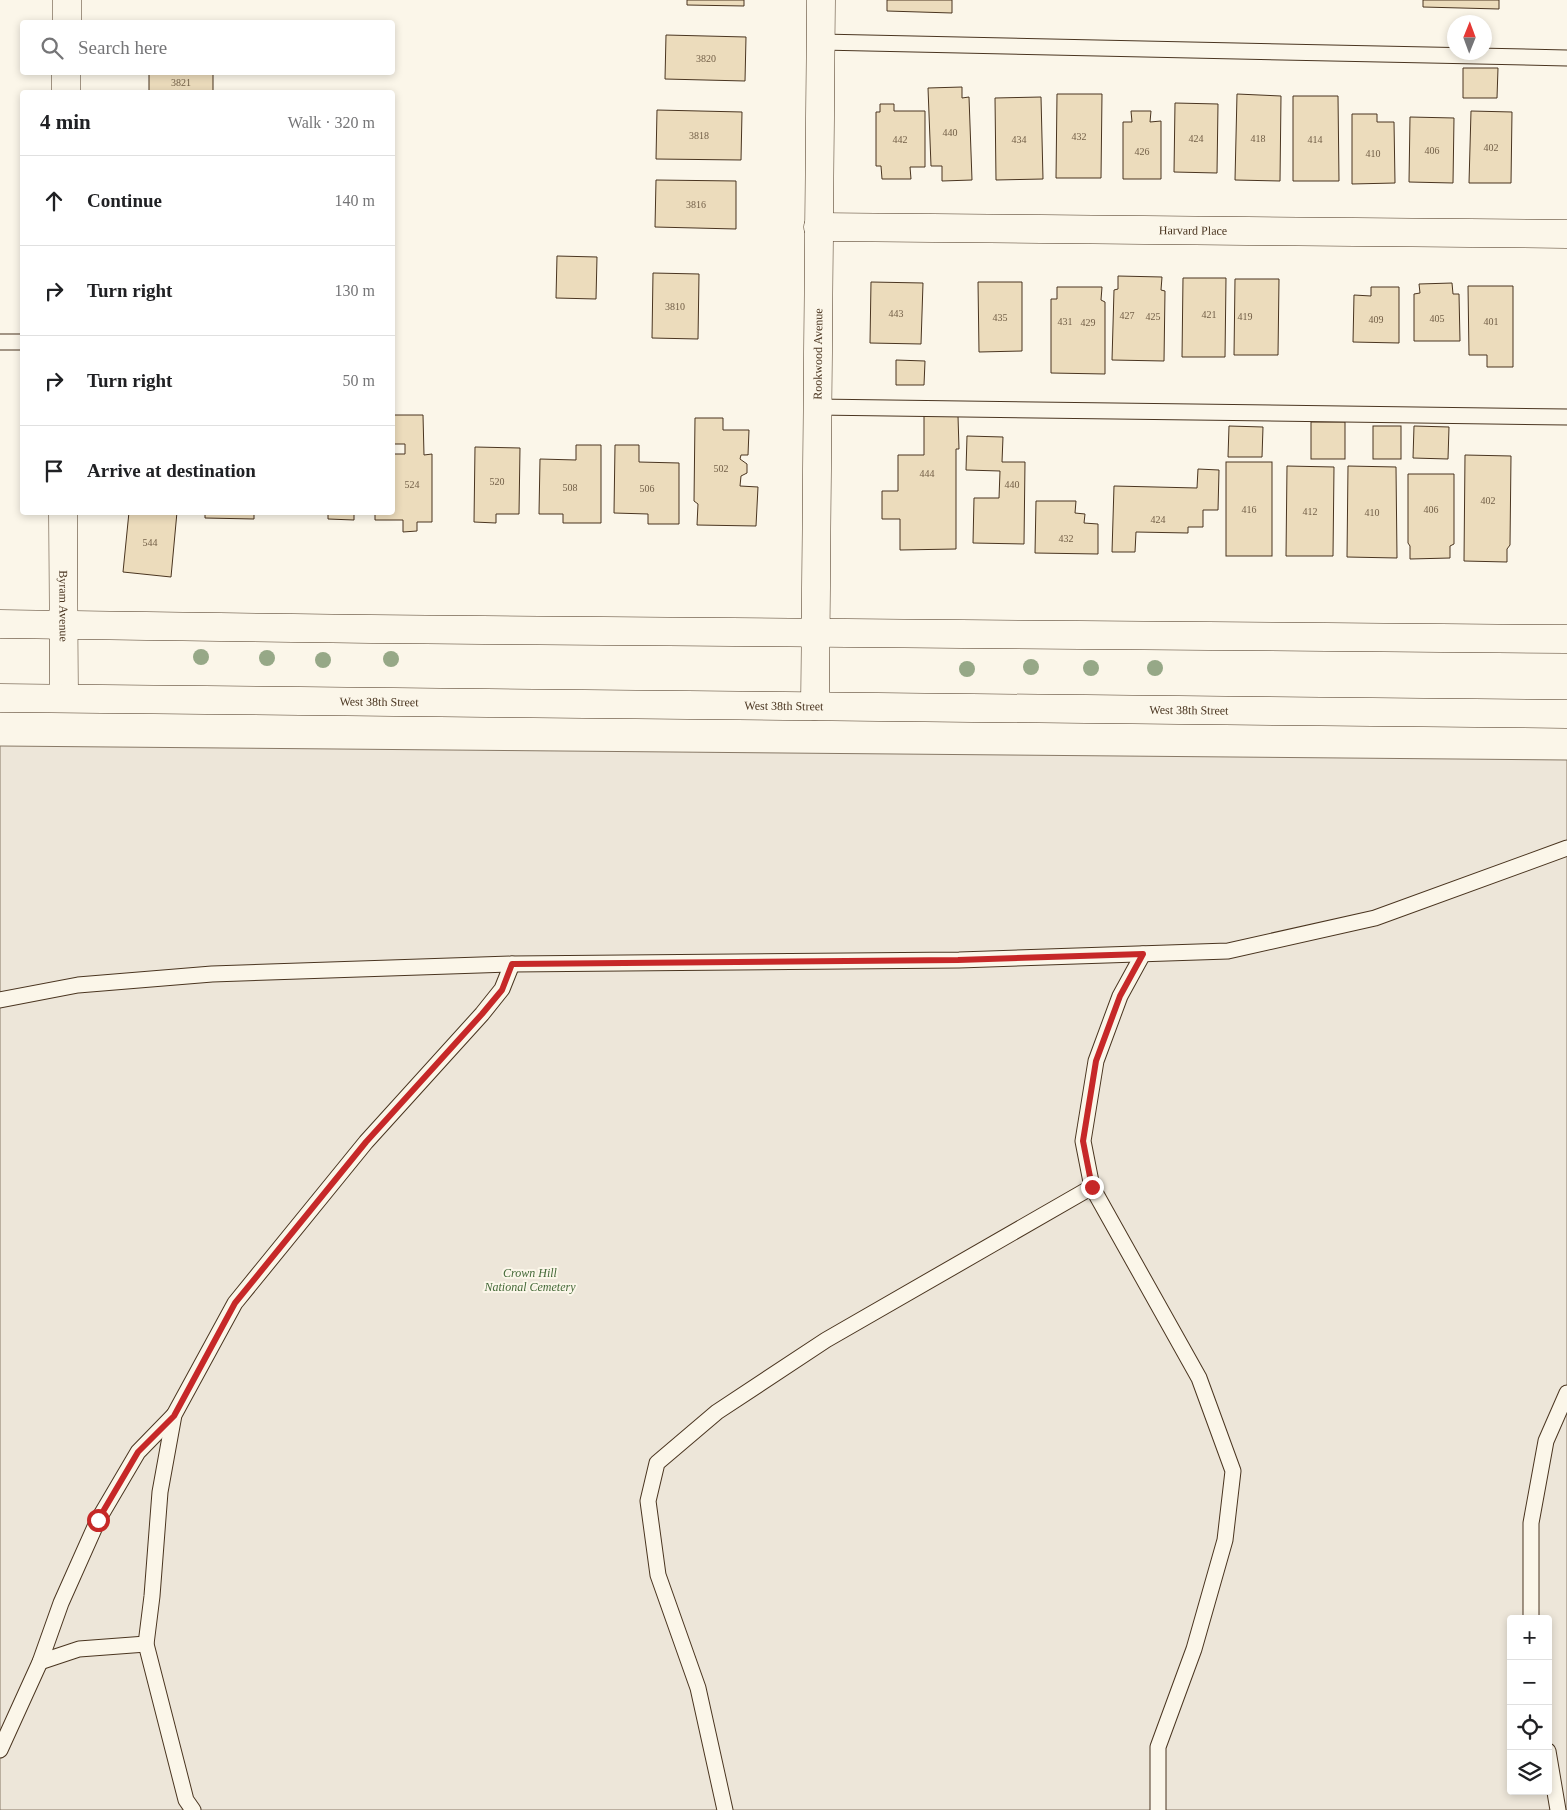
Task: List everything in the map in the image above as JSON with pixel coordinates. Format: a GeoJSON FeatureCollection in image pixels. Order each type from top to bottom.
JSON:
{"type":"FeatureCollection","features":[{"type":"Feature","properties":{"kind":"main road"},"geometry":{"type":"LineString","coordinates":[[67,0],[67,20]]}},
{"type":"Feature","properties":{"kind":"main road","name":"Rookwood Avenue"},"geometry":{"type":"LineString","coordinates":[[815,706],[816,407],[821,0]]}},
{"type":"Feature","properties":{"kind":"main road"},"geometry":{"type":"LineString","coordinates":[[66,75],[66,90]]}},
{"type":"Feature","properties":{"kind":"main road","name":"Harvard Place"},"geometry":{"type":"LineString","coordinates":[[818,227],[1567,234]]}},
{"type":"Feature","properties":{"kind":"main road","name":"Byram Avenue"},"geometry":{"type":"LineString","coordinates":[[63,515],[64,698]]}},
{"type":"Feature","properties":{"kind":"main road"},"geometry":{"type":"LineString","coordinates":[[0,624],[381,630],[1567,639]]}},
{"type":"Feature","properties":{"kind":"main road","name":"West 38th Street"},"geometry":{"type":"LineString","coordinates":[[0,698],[1567,714]]}},
{"type":"Feature","properties":{"kind":"lane"},"geometry":{"type":"LineString","coordinates":[[821,42],[1567,58]]}},
{"type":"Feature","properties":{"kind":"lane"},"geometry":{"type":"LineString","coordinates":[[0,342],[20,342]]}},
{"type":"Feature","properties":{"kind":"lane"},"geometry":{"type":"LineString","coordinates":[[816,407],[1567,417]]}},
{"type":"Feature","properties":{"kind":"lane"},"geometry":{"type":"LineString","coordinates":[[0,1000],[78,985],[212,974],[512,964],[958,960],[1228,951],[1375,918],[1567,848]]}},
{"type":"Feature","properties":{"kind":"lane"},"geometry":{"type":"LineString","coordinates":[[1143,954],[1120,996],[1096,1061],[1083,1141],[1092,1187],[1199,1378],[1233,1471],[1225,1540],[1194,1649],[1158,1748],[1158,1810]]}},
{"type":"Feature","properties":{"kind":"lane"},"geometry":{"type":"LineString","coordinates":[[0,1750],[40,1662],[61,1603],[98,1520],[138,1452],[174,1416],[235,1303],[366,1142],[502,990],[512,964]]}},
{"type":"Feature","properties":{"kind":"lane"},"geometry":{"type":"LineString","coordinates":[[725,1810],[698,1688],[658,1575],[648,1501],[657,1463],[717,1412],[826,1340],[1092,1187]]}},
{"type":"Feature","properties":{"kind":"lane"},"geometry":{"type":"LineString","coordinates":[[1531,1615],[1531,1523],[1546,1440],[1567,1393]]}},
{"type":"Feature","properties":{"kind":"lane"},"geometry":{"type":"LineString","coordinates":[[174,1416],[160,1492],[152,1596],[146,1644],[186,1800],[192,1810]]}},
{"type":"Feature","properties":{"kind":"lane"},"geometry":{"type":"LineString","coordinates":[[40,1662],[79,1649],[146,1644]]}},
{"type":"Feature","properties":{"kind":"lane"},"geometry":{"type":"LineString","coordinates":[[1552,1775],[1558,1810]]}},
{"type":"Feature","properties":{"kind":"green space","name":"Crown Hill National Cemetery"},"geometry":{"type":"Polygon","coordinates":[[[0,746],[1567,760],[1567,1810],[0,1810],[0,746]]]}},
{"type":"Feature","properties":{"kind":"building"},"geometry":{"type":"Polygon","coordinates":[[[687,0],[744,0],[744,6],[687,5],[687,0]]]}},
{"type":"Feature","properties":{"kind":"building"},"geometry":{"type":"Polygon","coordinates":[[[887,0],[952,0],[952,13],[887,11],[887,0]]]}},
{"type":"Feature","properties":{"kind":"building"},"geometry":{"type":"Polygon","coordinates":[[[1423,0],[1499,0],[1499,9],[1423,7],[1423,0]]]}},
{"type":"Feature","properties":{"kind":"building"},"geometry":{"type":"Polygon","coordinates":[[[666,35],[746,37],[745,81],[665,79],[666,35]]]}},
{"type":"Feature","properties":{"kind":"building"},"geometry":{"type":"Polygon","coordinates":[[[1463,68],[1498,68],[1497,98],[1463,98],[1463,68]]]}},
{"type":"Feature","properties":{"kind":"building"},"geometry":{"type":"Polygon","coordinates":[[[149,75],[213,75],[213,90],[149,90],[149,75]]]}},
{"type":"Feature","properties":{"kind":"building"},"geometry":{"type":"Polygon","coordinates":[[[962,87],[962,98],[969,97],[972,180],[942,181],[942,166],[931,166],[928,88],[962,87]]]}},
{"type":"Feature","properties":{"kind":"building"},"geometry":{"type":"Polygon","coordinates":[[[1057,94],[1102,94],[1101,178],[1056,178],[1057,94]]]}},
{"type":"Feature","properties":{"kind":"building"},"geometry":{"type":"Polygon","coordinates":[[[1237,94],[1281,96],[1280,181],[1235,180],[1237,94]]]}},
{"type":"Feature","properties":{"kind":"building"},"geometry":{"type":"Polygon","coordinates":[[[1293,96],[1338,96],[1339,181],[1293,181],[1293,96]]]}},
{"type":"Feature","properties":{"kind":"building"},"geometry":{"type":"Polygon","coordinates":[[[1041,97],[1043,179],[996,180],[995,98],[1041,97]]]}},
{"type":"Feature","properties":{"kind":"building"},"geometry":{"type":"Polygon","coordinates":[[[1175,103],[1218,104],[1217,173],[1174,172],[1175,103]]]}},
{"type":"Feature","properties":{"kind":"building"},"geometry":{"type":"Polygon","coordinates":[[[880,104],[894,104],[894,111],[925,111],[925,167],[910,167],[911,179],[882,179],[881,166],[876,166],[876,112],[880,112],[880,104]]]}},
{"type":"Feature","properties":{"kind":"building"},"geometry":{"type":"Polygon","coordinates":[[[657,110],[742,112],[741,160],[656,159],[657,110]]]}},
{"type":"Feature","properties":{"kind":"building"},"geometry":{"type":"Polygon","coordinates":[[[1131,111],[1151,111],[1150,122],[1161,121],[1161,179],[1123,179],[1123,122],[1132,122],[1131,111]]]}},
{"type":"Feature","properties":{"kind":"building"},"geometry":{"type":"Polygon","coordinates":[[[1471,111],[1512,112],[1511,183],[1469,183],[1471,111]]]}},
{"type":"Feature","properties":{"kind":"building"},"geometry":{"type":"Polygon","coordinates":[[[1352,114],[1377,114],[1377,122],[1394,122],[1395,183],[1352,184],[1352,114]]]}},
{"type":"Feature","properties":{"kind":"building"},"geometry":{"type":"Polygon","coordinates":[[[1410,117],[1454,118],[1453,183],[1409,182],[1410,117]]]}},
{"type":"Feature","properties":{"kind":"building"},"geometry":{"type":"Polygon","coordinates":[[[656,180],[736,181],[736,229],[655,227],[656,180]]]}},
{"type":"Feature","properties":{"kind":"building"},"geometry":{"type":"Polygon","coordinates":[[[557,256],[597,257],[596,299],[556,298],[557,256]]]}},
{"type":"Feature","properties":{"kind":"building"},"geometry":{"type":"Polygon","coordinates":[[[653,273],[699,274],[698,339],[652,338],[653,273]]]}},
{"type":"Feature","properties":{"kind":"building"},"geometry":{"type":"Polygon","coordinates":[[[1118,276],[1162,277],[1161,290],[1165,291],[1164,361],[1112,360],[1114,290],[1118,289],[1118,276]]]}},
{"type":"Feature","properties":{"kind":"building"},"geometry":{"type":"Polygon","coordinates":[[[1183,278],[1226,278],[1225,357],[1182,357],[1183,278]]]}},
{"type":"Feature","properties":{"kind":"building"},"geometry":{"type":"Polygon","coordinates":[[[1235,279],[1279,279],[1278,355],[1234,355],[1235,279]]]}},
{"type":"Feature","properties":{"kind":"building"},"geometry":{"type":"Polygon","coordinates":[[[871,282],[923,283],[921,344],[870,343],[871,282]]]}},
{"type":"Feature","properties":{"kind":"building"},"geometry":{"type":"Polygon","coordinates":[[[978,282],[1022,282],[1022,351],[979,352],[978,282]]]}},
{"type":"Feature","properties":{"kind":"building"},"geometry":{"type":"Polygon","coordinates":[[[1452,283],[1453,294],[1459,294],[1460,341],[1414,341],[1414,294],[1420,293],[1419,284],[1452,283]]]}},
{"type":"Feature","properties":{"kind":"building"},"geometry":{"type":"Polygon","coordinates":[[[1468,286],[1513,286],[1513,367],[1487,367],[1487,355],[1469,355],[1468,286]]]}},
{"type":"Feature","properties":{"kind":"building"},"geometry":{"type":"Polygon","coordinates":[[[1057,287],[1102,287],[1101,300],[1105,302],[1105,374],[1051,373],[1051,299],[1057,299],[1057,287]]]}},
{"type":"Feature","properties":{"kind":"building"},"geometry":{"type":"Polygon","coordinates":[[[1371,287],[1399,287],[1399,343],[1353,342],[1354,295],[1371,296],[1371,287]]]}},
{"type":"Feature","properties":{"kind":"building"},"geometry":{"type":"Polygon","coordinates":[[[896,360],[925,361],[924,385],[896,385],[896,360]]]}},
{"type":"Feature","properties":{"kind":"building"},"geometry":{"type":"Polygon","coordinates":[[[395,415],[423,415],[424,455],[432,454],[432,522],[417,522],[417,531],[403,532],[403,520],[375,520],[375,515],[395,515],[395,454],[405,454],[405,444],[395,444],[395,415]]]}},
{"type":"Feature","properties":{"kind":"building"},"geometry":{"type":"Polygon","coordinates":[[[924,416],[958,416],[959,449],[956,449],[956,549],[900,550],[900,519],[882,519],[882,491],[898,491],[898,455],[924,455],[924,416]]]}},
{"type":"Feature","properties":{"kind":"building"},"geometry":{"type":"Polygon","coordinates":[[[695,418],[723,418],[723,430],[749,430],[748,455],[741,455],[740,459],[747,464],[747,473],[741,476],[740,486],[758,487],[756,526],[697,525],[698,504],[694,501],[695,418]]]}},
{"type":"Feature","properties":{"kind":"building"},"geometry":{"type":"Polygon","coordinates":[[[1311,422],[1345,422],[1345,459],[1311,459],[1311,422]]]}},
{"type":"Feature","properties":{"kind":"building"},"geometry":{"type":"Polygon","coordinates":[[[1229,426],[1263,427],[1262,457],[1228,457],[1229,426]]]}},
{"type":"Feature","properties":{"kind":"building"},"geometry":{"type":"Polygon","coordinates":[[[1373,426],[1401,426],[1401,459],[1373,459],[1373,426]]]}},
{"type":"Feature","properties":{"kind":"building"},"geometry":{"type":"Polygon","coordinates":[[[1414,426],[1449,427],[1448,459],[1413,458],[1414,426]]]}},
{"type":"Feature","properties":{"kind":"building"},"geometry":{"type":"Polygon","coordinates":[[[967,436],[1003,437],[1002,462],[1025,462],[1024,544],[973,543],[974,498],[999,498],[1000,471],[966,470],[967,436]]]}},
{"type":"Feature","properties":{"kind":"building"},"geometry":{"type":"Polygon","coordinates":[[[576,445],[601,445],[601,523],[563,523],[563,514],[539,514],[540,459],[576,460],[576,445]]]}},
{"type":"Feature","properties":{"kind":"building"},"geometry":{"type":"Polygon","coordinates":[[[615,445],[639,445],[639,462],[679,463],[679,524],[648,524],[648,514],[614,513],[615,445]]]}},
{"type":"Feature","properties":{"kind":"building"},"geometry":{"type":"Polygon","coordinates":[[[475,447],[520,448],[519,514],[496,514],[496,523],[474,522],[475,447]]]}},
{"type":"Feature","properties":{"kind":"building"},"geometry":{"type":"Polygon","coordinates":[[[1465,455],[1511,456],[1510,545],[1507,549],[1507,562],[1464,561],[1465,455]]]}},
{"type":"Feature","properties":{"kind":"building"},"geometry":{"type":"Polygon","coordinates":[[[1226,462],[1272,462],[1272,556],[1226,556],[1226,462]]]}},
{"type":"Feature","properties":{"kind":"building"},"geometry":{"type":"Polygon","coordinates":[[[1287,466],[1334,467],[1333,556],[1286,556],[1287,466]]]}},
{"type":"Feature","properties":{"kind":"building"},"geometry":{"type":"Polygon","coordinates":[[[1348,466],[1396,467],[1397,558],[1347,557],[1348,466]]]}},
{"type":"Feature","properties":{"kind":"building"},"geometry":{"type":"Polygon","coordinates":[[[1198,469],[1219,470],[1218,510],[1203,510],[1203,527],[1188,527],[1188,533],[1136,532],[1135,552],[1112,552],[1114,486],[1197,488],[1198,469]]]}},
{"type":"Feature","properties":{"kind":"building"},"geometry":{"type":"Polygon","coordinates":[[[1408,474],[1454,474],[1454,544],[1450,546],[1450,558],[1410,559],[1410,546],[1408,543],[1408,474]]]}},
{"type":"Feature","properties":{"kind":"building"},"geometry":{"type":"Polygon","coordinates":[[[1036,501],[1076,501],[1075,513],[1085,514],[1084,523],[1098,524],[1098,554],[1035,553],[1036,501]]]}},
{"type":"Feature","properties":{"kind":"building"},"geometry":{"type":"Polygon","coordinates":[[[129,515],[177,515],[171,577],[123,572],[129,515]]]}},
{"type":"Feature","properties":{"kind":"building"},"geometry":{"type":"Polygon","coordinates":[[[205,515],[254,515],[254,519],[205,518],[205,515]]]}},
{"type":"Feature","properties":{"kind":"building"},"geometry":{"type":"Polygon","coordinates":[[[328,515],[354,515],[354,520],[328,519],[328,515]]]}},
{"type":"Feature","properties":{"kind":"route"},"geometry":{"type":"LineString","coordinates":[[98,1520],[138,1452],[174,1416],[235,1303],[366,1142],[502,990],[512,964],[657,961],[958,960],[1143,954],[1120,996],[1096,1061],[1083,1141],[1092,1187]]}}]}
